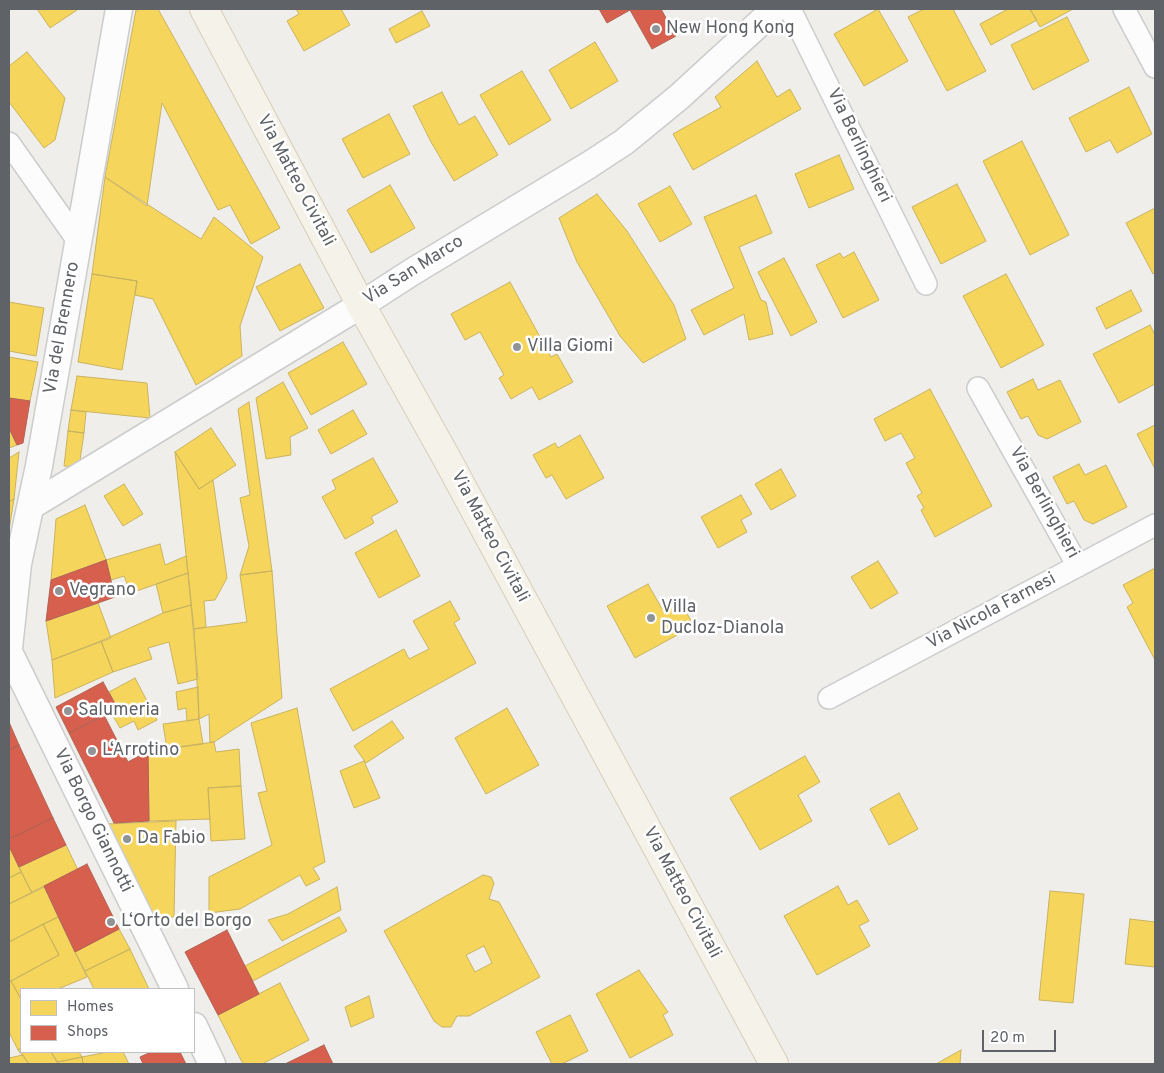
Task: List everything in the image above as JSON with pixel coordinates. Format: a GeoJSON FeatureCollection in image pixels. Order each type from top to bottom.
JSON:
{"type":"FeatureCollection","features":[{"type":"Feature","properties":{"kind":"main road","name":"Via Matteo Civitali"},"geometry":{"type":"LineString","coordinates":[[204,9],[361,305],[446,457],[774,1064]]}},
{"type":"Feature","properties":{"kind":"street","name":"Via del Brennero"},"geometry":{"type":"LineString","coordinates":[[9,648],[18,564],[31,506],[119,9]]}},
{"type":"Feature","properties":{"kind":"street","name":"Via San Marco"},"geometry":{"type":"LineString","coordinates":[[31,506],[624,142],[679,97],[775,9]]}},
{"type":"Feature","properties":{"kind":"street","name":"Via Berlinghieri"},"geometry":{"type":"LineString","coordinates":[[790,9],[926,284]]}},
{"type":"Feature","properties":{"kind":"street"},"geometry":{"type":"LineString","coordinates":[[1124,9],[1155,67]]}},
{"type":"Feature","properties":{"kind":"street"},"geometry":{"type":"LineString","coordinates":[[9,143],[78,241]]}},
{"type":"Feature","properties":{"kind":"street","name":"Via Berlinghieri"},"geometry":{"type":"LineString","coordinates":[[978,388],[1078,566]]}},
{"type":"Feature","properties":{"kind":"street","name":"Via Nicola Farnesi"},"geometry":{"type":"LineString","coordinates":[[829,698],[1155,525]]}},
{"type":"Feature","properties":{"kind":"street","name":"Via Borgo Giannotti"},"geometry":{"type":"LineString","coordinates":[[9,652],[175,988]]}},
{"type":"Feature","properties":{"kind":"street"},"geometry":{"type":"LineString","coordinates":[[195,1028],[212,1064]]}},
{"type":"Feature","properties":{"kind":"building: Homes"},"geometry":{"type":"Polygon","coordinates":[[[37,9],[76,9],[77,10],[50,28],[37,9]]]}},
{"type":"Feature","properties":{"kind":"building: Homes"},"geometry":{"type":"Polygon","coordinates":[[[158,9],[280,228],[251,244],[230,205],[218,210],[162,103],[147,206],[105,177],[136,10],[158,9]]]}},
{"type":"Feature","properties":{"kind":"building: Homes"},"geometry":{"type":"Polygon","coordinates":[[[296,9],[341,9],[350,25],[304,51],[287,21],[299,14],[296,9]]]}},
{"type":"Feature","properties":{"kind":"building: Homes"},"geometry":{"type":"Polygon","coordinates":[[[878,9],[908,61],[864,86],[834,34],[878,9]]]}},
{"type":"Feature","properties":{"kind":"building: Homes"},"geometry":{"type":"Polygon","coordinates":[[[924,9],[953,9],[986,71],[947,91],[908,17],[924,9]]]}},
{"type":"Feature","properties":{"kind":"building: Homes"},"geometry":{"type":"Polygon","coordinates":[[[1008,9],[1030,9],[1037,20],[991,45],[980,24],[1008,9]]]}},
{"type":"Feature","properties":{"kind":"building: Homes"},"geometry":{"type":"Polygon","coordinates":[[[1030,9],[1073,9],[1040,27],[1030,9]]]}},
{"type":"Feature","properties":{"kind":"building: Homes"},"geometry":{"type":"Polygon","coordinates":[[[422,11],[430,26],[396,43],[389,29],[422,11]]]}},
{"type":"Feature","properties":{"kind":"building: Homes"},"geometry":{"type":"Polygon","coordinates":[[[1067,17],[1089,61],[1033,90],[1011,45],[1067,17]]]}},
{"type":"Feature","properties":{"kind":"building: Homes"},"geometry":{"type":"Polygon","coordinates":[[[595,42],[618,81],[571,109],[549,70],[595,42]]]}},
{"type":"Feature","properties":{"kind":"building: Homes"},"geometry":{"type":"Polygon","coordinates":[[[27,52],[65,98],[55,140],[44,148],[9,102],[9,66],[27,52]]]}},
{"type":"Feature","properties":{"kind":"building: Homes"},"geometry":{"type":"Polygon","coordinates":[[[757,61],[777,97],[790,89],[801,109],[693,170],[673,134],[721,107],[715,97],[757,61]]]}},
{"type":"Feature","properties":{"kind":"building: Homes"},"geometry":{"type":"Polygon","coordinates":[[[522,71],[551,120],[509,145],[480,95],[522,71]]]}},
{"type":"Feature","properties":{"kind":"building: Homes"},"geometry":{"type":"Polygon","coordinates":[[[1129,87],[1152,134],[1117,153],[1110,140],[1086,152],[1069,118],[1129,87]]]}},
{"type":"Feature","properties":{"kind":"building: Homes"},"geometry":{"type":"Polygon","coordinates":[[[442,92],[459,125],[475,116],[498,155],[454,181],[413,106],[442,92]]]}},
{"type":"Feature","properties":{"kind":"building: Homes"},"geometry":{"type":"Polygon","coordinates":[[[389,114],[410,154],[363,178],[342,139],[389,114]]]}},
{"type":"Feature","properties":{"kind":"building: Homes"},"geometry":{"type":"Polygon","coordinates":[[[1022,141],[1069,235],[1030,255],[983,161],[1022,141]]]}},
{"type":"Feature","properties":{"kind":"building: Homes"},"geometry":{"type":"Polygon","coordinates":[[[839,155],[854,189],[809,208],[795,174],[839,155]]]}},
{"type":"Feature","properties":{"kind":"building: Homes"},"geometry":{"type":"Polygon","coordinates":[[[105,177],[201,239],[214,217],[263,257],[240,326],[242,356],[196,385],[153,299],[135,295],[137,281],[92,274],[105,177]]]}},
{"type":"Feature","properties":{"kind":"building: Homes"},"geometry":{"type":"Polygon","coordinates":[[[957,184],[986,241],[941,264],[912,207],[957,184]]]}},
{"type":"Feature","properties":{"kind":"building: Homes"},"geometry":{"type":"Polygon","coordinates":[[[390,185],[415,228],[371,253],[347,210],[390,185]]]}},
{"type":"Feature","properties":{"kind":"building: Homes"},"geometry":{"type":"Polygon","coordinates":[[[670,186],[692,224],[660,242],[638,204],[670,186]]]}},
{"type":"Feature","properties":{"kind":"building: Homes"},"geometry":{"type":"Polygon","coordinates":[[[597,194],[627,231],[674,305],[686,339],[643,363],[620,336],[577,262],[559,218],[597,194]]]}},
{"type":"Feature","properties":{"kind":"building: Homes"},"geometry":{"type":"Polygon","coordinates":[[[756,195],[772,233],[739,247],[761,300],[766,302],[773,334],[749,340],[744,314],[704,335],[691,310],[734,288],[704,217],[756,195]]]}},
{"type":"Feature","properties":{"kind":"building: Homes"},"geometry":{"type":"Polygon","coordinates":[[[1155,208],[1155,272],[1153,274],[1126,223],[1155,208]]]}},
{"type":"Feature","properties":{"kind":"building: Homes"},"geometry":{"type":"Polygon","coordinates":[[[854,252],[879,300],[843,318],[816,265],[840,253],[843,258],[854,252]]]}},
{"type":"Feature","properties":{"kind":"building: Homes"},"geometry":{"type":"Polygon","coordinates":[[[784,258],[817,322],[791,336],[758,272],[784,258]]]}},
{"type":"Feature","properties":{"kind":"building: Homes"},"geometry":{"type":"Polygon","coordinates":[[[300,264],[324,308],[280,331],[256,287],[300,264]]]}},
{"type":"Feature","properties":{"kind":"building: Homes"},"geometry":{"type":"Polygon","coordinates":[[[92,274],[137,281],[122,370],[78,362],[92,274]]]}},
{"type":"Feature","properties":{"kind":"building: Homes"},"geometry":{"type":"Polygon","coordinates":[[[1006,274],[1044,345],[1001,368],[963,296],[1006,274]]]}},
{"type":"Feature","properties":{"kind":"building: Homes","name":"Villa Giomi"},"geometry":{"type":"Polygon","coordinates":[[[510,282],[551,357],[557,354],[573,382],[539,400],[532,387],[511,399],[499,378],[504,375],[480,332],[465,340],[451,314],[510,282]]]}},
{"type":"Feature","properties":{"kind":"building: Homes"},"geometry":{"type":"Polygon","coordinates":[[[1131,290],[1142,311],[1106,329],[1096,308],[1131,290]]]}},
{"type":"Feature","properties":{"kind":"building: Homes"},"geometry":{"type":"Polygon","coordinates":[[[9,302],[44,308],[36,356],[9,351],[9,302]]]}},
{"type":"Feature","properties":{"kind":"building: Homes"},"geometry":{"type":"Polygon","coordinates":[[[1150,325],[1155,335],[1155,384],[1119,403],[1093,354],[1150,325]]]}},
{"type":"Feature","properties":{"kind":"building: Homes"},"geometry":{"type":"Polygon","coordinates":[[[343,342],[367,384],[311,415],[288,373],[343,342]]]}},
{"type":"Feature","properties":{"kind":"building: Homes"},"geometry":{"type":"Polygon","coordinates":[[[9,357],[38,362],[30,401],[9,398],[9,357]]]}},
{"type":"Feature","properties":{"kind":"building: Homes"},"geometry":{"type":"Polygon","coordinates":[[[77,376],[147,383],[150,418],[71,410],[77,376]]]}},
{"type":"Feature","properties":{"kind":"building: Homes"},"geometry":{"type":"Polygon","coordinates":[[[1033,379],[1038,390],[1060,380],[1081,422],[1047,439],[1038,435],[1028,416],[1021,419],[1007,392],[1033,379]]]}},
{"type":"Feature","properties":{"kind":"building: Homes"},"geometry":{"type":"Polygon","coordinates":[[[283,382],[308,428],[290,437],[291,455],[266,459],[256,398],[283,382]]]}},
{"type":"Feature","properties":{"kind":"building: Homes"},"geometry":{"type":"Polygon","coordinates":[[[930,389],[992,506],[935,537],[921,510],[924,508],[917,496],[922,493],[906,463],[915,458],[901,433],[885,441],[874,419],[930,389]]]}},
{"type":"Feature","properties":{"kind":"building: Homes"},"geometry":{"type":"Polygon","coordinates":[[[249,402],[272,571],[240,575],[249,546],[240,498],[250,495],[238,409],[249,402]]]}},
{"type":"Feature","properties":{"kind":"building: Homes"},"geometry":{"type":"Polygon","coordinates":[[[71,410],[86,412],[84,433],[68,431],[71,410]]]}},
{"type":"Feature","properties":{"kind":"building: Homes"},"geometry":{"type":"Polygon","coordinates":[[[353,410],[367,434],[331,454],[318,430],[353,410]]]}},
{"type":"Feature","properties":{"kind":"building: Homes"},"geometry":{"type":"Polygon","coordinates":[[[1155,425],[1155,469],[1137,434],[1155,425]]]}},
{"type":"Feature","properties":{"kind":"building: Homes"},"geometry":{"type":"Polygon","coordinates":[[[9,428],[17,445],[9,448],[9,428]]]}},
{"type":"Feature","properties":{"kind":"building: Homes"},"geometry":{"type":"Polygon","coordinates":[[[211,428],[236,465],[199,489],[175,452],[211,428]]]}},
{"type":"Feature","properties":{"kind":"building: Homes"},"geometry":{"type":"Polygon","coordinates":[[[68,431],[84,433],[79,467],[64,466],[68,431]]]}},
{"type":"Feature","properties":{"kind":"building: Homes"},"geometry":{"type":"Polygon","coordinates":[[[580,435],[604,478],[566,499],[552,475],[546,478],[533,455],[555,443],[558,448],[580,435]]]}},
{"type":"Feature","properties":{"kind":"building: Homes"},"geometry":{"type":"Polygon","coordinates":[[[19,452],[14,499],[9,502],[9,458],[19,452]]]}},
{"type":"Feature","properties":{"kind":"building: Homes"},"geometry":{"type":"Polygon","coordinates":[[[175,452],[199,489],[213,480],[227,578],[215,600],[204,601],[206,627],[194,629],[175,452]]]}},
{"type":"Feature","properties":{"kind":"building: Homes"},"geometry":{"type":"Polygon","coordinates":[[[373,458],[398,502],[371,517],[374,523],[345,539],[322,497],[336,489],[332,480],[373,458]]]}},
{"type":"Feature","properties":{"kind":"building: Homes"},"geometry":{"type":"Polygon","coordinates":[[[1079,464],[1085,475],[1106,465],[1127,507],[1093,524],[1084,520],[1074,501],[1067,504],[1053,477],[1079,464]]]}},
{"type":"Feature","properties":{"kind":"building: Homes"},"geometry":{"type":"Polygon","coordinates":[[[781,469],[796,496],[771,510],[755,484],[781,469]]]}},
{"type":"Feature","properties":{"kind":"building: Homes"},"geometry":{"type":"Polygon","coordinates":[[[124,484],[143,514],[123,526],[104,496],[124,484]]]}},
{"type":"Feature","properties":{"kind":"building: Homes"},"geometry":{"type":"Polygon","coordinates":[[[741,495],[752,514],[741,520],[747,532],[718,548],[701,517],[741,495]]]}},
{"type":"Feature","properties":{"kind":"building: Homes"},"geometry":{"type":"Polygon","coordinates":[[[14,499],[9,530],[9,502],[14,499]]]}},
{"type":"Feature","properties":{"kind":"building: Homes"},"geometry":{"type":"Polygon","coordinates":[[[85,505],[106,560],[51,580],[56,519],[85,505]]]}},
{"type":"Feature","properties":{"kind":"building: Homes"},"geometry":{"type":"Polygon","coordinates":[[[396,530],[420,576],[379,598],[355,553],[396,530]]]}},
{"type":"Feature","properties":{"kind":"building: Homes"},"geometry":{"type":"Polygon","coordinates":[[[160,544],[165,565],[186,556],[188,573],[131,593],[124,576],[111,580],[106,560],[160,544]]]}},
{"type":"Feature","properties":{"kind":"building: Homes"},"geometry":{"type":"Polygon","coordinates":[[[878,561],[898,593],[871,609],[851,577],[878,561]]]}},
{"type":"Feature","properties":{"kind":"building: Homes"},"geometry":{"type":"Polygon","coordinates":[[[1155,568],[1155,660],[1127,607],[1133,603],[1123,585],[1155,568]]]}},
{"type":"Feature","properties":{"kind":"building: Homes"},"geometry":{"type":"Polygon","coordinates":[[[272,571],[282,698],[214,742],[210,742],[209,714],[199,719],[194,629],[247,622],[240,575],[272,571]]]}},
{"type":"Feature","properties":{"kind":"building: Homes"},"geometry":{"type":"Polygon","coordinates":[[[188,573],[191,605],[163,613],[156,584],[188,573]]]}},
{"type":"Feature","properties":{"kind":"building: Homes","name":"Villa Ducloz-Dianola"},"geometry":{"type":"Polygon","coordinates":[[[648,584],[662,609],[679,599],[694,626],[635,658],[607,606],[648,584]]]}},
{"type":"Feature","properties":{"kind":"building: Homes"},"geometry":{"type":"Polygon","coordinates":[[[450,601],[460,619],[454,623],[476,663],[353,731],[330,689],[404,649],[409,659],[429,649],[413,621],[450,601]]]}},
{"type":"Feature","properties":{"kind":"building: Homes"},"geometry":{"type":"Polygon","coordinates":[[[98,603],[111,638],[52,660],[46,621],[98,603]]]}},
{"type":"Feature","properties":{"kind":"building: Homes"},"geometry":{"type":"Polygon","coordinates":[[[191,605],[198,679],[178,684],[169,642],[148,648],[152,659],[113,672],[101,641],[163,613],[191,605]]]}},
{"type":"Feature","properties":{"kind":"building: Homes"},"geometry":{"type":"Polygon","coordinates":[[[101,641],[113,672],[55,698],[52,660],[101,641]]]}},
{"type":"Feature","properties":{"kind":"building: Homes"},"geometry":{"type":"Polygon","coordinates":[[[135,678],[157,720],[138,730],[134,721],[120,728],[111,712],[118,709],[109,692],[135,678]]]}},
{"type":"Feature","properties":{"kind":"building: Homes"},"geometry":{"type":"Polygon","coordinates":[[[198,687],[199,719],[187,721],[186,708],[178,710],[176,692],[198,687]]]}},
{"type":"Feature","properties":{"kind":"building: Homes"},"geometry":{"type":"Polygon","coordinates":[[[297,708],[325,862],[313,868],[320,879],[306,886],[300,875],[240,909],[209,913],[209,877],[272,845],[258,793],[267,791],[251,723],[297,708]]]}},
{"type":"Feature","properties":{"kind":"building: Homes"},"geometry":{"type":"Polygon","coordinates":[[[507,708],[539,765],[486,794],[455,738],[507,708]]]}},
{"type":"Feature","properties":{"kind":"building: Homes"},"geometry":{"type":"Polygon","coordinates":[[[199,719],[203,744],[167,749],[163,724],[199,719]]]}},
{"type":"Feature","properties":{"kind":"building: Homes"},"geometry":{"type":"Polygon","coordinates":[[[392,721],[404,738],[366,763],[354,746],[392,721]]]}},
{"type":"Feature","properties":{"kind":"building: Homes"},"geometry":{"type":"Polygon","coordinates":[[[214,742],[216,752],[239,749],[241,786],[208,788],[210,819],[149,821],[148,751],[214,742]]]}},
{"type":"Feature","properties":{"kind":"building: Homes"},"geometry":{"type":"Polygon","coordinates":[[[805,756],[820,782],[798,795],[812,821],[760,850],[730,798],[805,756]]]}},
{"type":"Feature","properties":{"kind":"building: Homes"},"geometry":{"type":"Polygon","coordinates":[[[364,761],[380,798],[354,808],[340,771],[364,761]]]}},
{"type":"Feature","properties":{"kind":"building: Homes"},"geometry":{"type":"Polygon","coordinates":[[[241,786],[245,839],[211,841],[208,788],[241,786]]]}},
{"type":"Feature","properties":{"kind":"building: Homes"},"geometry":{"type":"Polygon","coordinates":[[[899,793],[918,829],[889,845],[870,809],[899,793]]]}},
{"type":"Feature","properties":{"kind":"building: Homes"},"geometry":{"type":"Polygon","coordinates":[[[176,821],[174,917],[148,917],[106,824],[176,821]]]}},
{"type":"Feature","properties":{"kind":"building: Homes"},"geometry":{"type":"Polygon","coordinates":[[[66,845],[78,870],[32,893],[19,867],[66,845]]]}},
{"type":"Feature","properties":{"kind":"building: Homes"},"geometry":{"type":"Polygon","coordinates":[[[9,846],[21,872],[9,878],[9,846]]]}},
{"type":"Feature","properties":{"kind":"building: Homes"},"geometry":{"type":"Polygon","coordinates":[[[21,872],[32,893],[9,904],[9,878],[21,872]]]}},
{"type":"Feature","properties":{"kind":"building: Homes"},"geometry":{"type":"Polygon","coordinates":[[[483,875],[491,877],[494,883],[489,899],[499,902],[540,977],[469,1016],[457,1016],[451,1027],[442,1027],[434,1021],[384,931],[483,875]],[[484,946],[466,955],[475,972],[492,963],[484,946]]]}},
{"type":"Feature","properties":{"kind":"building: Homes"},"geometry":{"type":"Polygon","coordinates":[[[44,886],[58,917],[9,942],[9,904],[44,886]]]}},
{"type":"Feature","properties":{"kind":"building: Homes"},"geometry":{"type":"Polygon","coordinates":[[[838,886],[848,905],[857,900],[869,921],[859,926],[870,946],[817,975],[784,916],[838,886]]]}},
{"type":"Feature","properties":{"kind":"building: Homes"},"geometry":{"type":"Polygon","coordinates":[[[337,887],[341,910],[282,941],[268,920],[288,914],[337,887]]]}},
{"type":"Feature","properties":{"kind":"building: Homes"},"geometry":{"type":"Polygon","coordinates":[[[1050,891],[1084,894],[1073,1003],[1039,1000],[1050,891]]]}},
{"type":"Feature","properties":{"kind":"building: Homes"},"geometry":{"type":"Polygon","coordinates":[[[58,917],[87,977],[60,988],[20,988],[20,997],[11,981],[59,955],[43,924],[58,917]]]}},
{"type":"Feature","properties":{"kind":"building: Homes"},"geometry":{"type":"Polygon","coordinates":[[[339,917],[347,931],[253,981],[245,966],[339,917]]]}},
{"type":"Feature","properties":{"kind":"building: Homes"},"geometry":{"type":"Polygon","coordinates":[[[1130,919],[1155,922],[1155,967],[1125,964],[1130,919]]]}},
{"type":"Feature","properties":{"kind":"building: Homes"},"geometry":{"type":"Polygon","coordinates":[[[43,924],[59,955],[9,982],[9,942],[43,924]]]}},
{"type":"Feature","properties":{"kind":"building: Homes"},"geometry":{"type":"Polygon","coordinates":[[[119,929],[130,949],[85,971],[75,952],[119,929]]]}},
{"type":"Feature","properties":{"kind":"building: Homes"},"geometry":{"type":"Polygon","coordinates":[[[130,949],[149,988],[94,988],[85,971],[130,949]]]}},
{"type":"Feature","properties":{"kind":"building: Homes"},"geometry":{"type":"Polygon","coordinates":[[[639,970],[668,1012],[663,1015],[673,1035],[630,1058],[596,994],[639,970]]]}},
{"type":"Feature","properties":{"kind":"building: Homes"},"geometry":{"type":"Polygon","coordinates":[[[11,981],[20,997],[20,1049],[18,1050],[9,1032],[9,982],[11,981]]]}},
{"type":"Feature","properties":{"kind":"building: Homes"},"geometry":{"type":"Polygon","coordinates":[[[280,983],[309,1040],[262,1064],[243,1064],[218,1015],[280,983]]]}},
{"type":"Feature","properties":{"kind":"building: Homes"},"geometry":{"type":"Polygon","coordinates":[[[369,996],[374,1017],[351,1027],[345,1007],[369,996]]]}},
{"type":"Feature","properties":{"kind":"building: Homes"},"geometry":{"type":"Polygon","coordinates":[[[570,1015],[588,1051],[562,1064],[552,1064],[536,1032],[570,1015]]]}},
{"type":"Feature","properties":{"kind":"building: Homes"},"geometry":{"type":"Polygon","coordinates":[[[961,1050],[960,1064],[936,1064],[961,1050]]]}},
{"type":"Feature","properties":{"kind":"building: Homes"},"geometry":{"type":"Polygon","coordinates":[[[20,1053],[52,1053],[58,1064],[29,1064],[20,1053]]]}},
{"type":"Feature","properties":{"kind":"building: Homes"},"geometry":{"type":"Polygon","coordinates":[[[52,1053],[80,1053],[82,1057],[58,1062],[52,1053]]]}},
{"type":"Feature","properties":{"kind":"building: Homes"},"geometry":{"type":"Polygon","coordinates":[[[103,1053],[124,1053],[129,1064],[83,1064],[82,1057],[103,1053]]]}},
{"type":"Feature","properties":{"kind":"building: Homes"},"geometry":{"type":"Polygon","coordinates":[[[23,1055],[29,1064],[9,1064],[9,1058],[23,1055]]]}},
{"type":"Feature","properties":{"kind":"building: Homes"},"geometry":{"type":"Polygon","coordinates":[[[82,1057],[83,1064],[58,1064],[58,1062],[82,1057]]]}},
{"type":"Feature","properties":{"kind":"building: Shops","name":"New Hong Kong"},"geometry":{"type":"Polygon","coordinates":[[[599,9],[661,9],[676,36],[652,49],[630,10],[607,23],[599,9]]]}},
{"type":"Feature","properties":{"kind":"building: Shops"},"geometry":{"type":"Polygon","coordinates":[[[9,398],[30,401],[23,443],[17,445],[9,428],[9,398]]]}},
{"type":"Feature","properties":{"kind":"building: Shops"},"geometry":{"type":"Polygon","coordinates":[[[106,560],[115,597],[46,621],[51,580],[106,560]]]}},
{"type":"Feature","properties":{"kind":"building: Shops"},"geometry":{"type":"Polygon","coordinates":[[[103,682],[118,709],[69,733],[56,707],[103,682]]]}},
{"type":"Feature","properties":{"kind":"building: Shops"},"geometry":{"type":"Polygon","coordinates":[[[104,715],[128,762],[148,751],[149,821],[114,823],[69,733],[104,715]]]}},
{"type":"Feature","properties":{"kind":"building: Shops"},"geometry":{"type":"Polygon","coordinates":[[[9,722],[19,745],[9,750],[9,722]]]}},
{"type":"Feature","properties":{"kind":"building: Shops"},"geometry":{"type":"Polygon","coordinates":[[[19,745],[53,818],[9,839],[9,750],[19,745]]]}},
{"type":"Feature","properties":{"kind":"building: Shops"},"geometry":{"type":"Polygon","coordinates":[[[53,818],[66,845],[19,867],[9,846],[9,839],[53,818]]]}},
{"type":"Feature","properties":{"kind":"building: Shops"},"geometry":{"type":"Polygon","coordinates":[[[87,864],[119,929],[75,952],[44,886],[87,864]]]}},
{"type":"Feature","properties":{"kind":"building: Shops"},"geometry":{"type":"Polygon","coordinates":[[[227,930],[259,994],[218,1015],[185,952],[227,930]]]}},
{"type":"Feature","properties":{"kind":"building: Shops"},"geometry":{"type":"Polygon","coordinates":[[[324,1045],[333,1064],[285,1064],[324,1045]]]}},
{"type":"Feature","properties":{"kind":"building: Shops"},"geometry":{"type":"Polygon","coordinates":[[[149,1053],[180,1053],[186,1064],[143,1064],[140,1057],[149,1053]]]}},
{"type":"Feature","properties":{"kind":"place","name":"New Hong Kong"},"geometry":{"type":"Point","coordinates":[656,29]}},
{"type":"Feature","properties":{"kind":"place","name":"Villa Giomi"},"geometry":{"type":"Point","coordinates":[517,347]}},
{"type":"Feature","properties":{"kind":"place","name":"Vegrano"},"geometry":{"type":"Point","coordinates":[59,591]}},
{"type":"Feature","properties":{"kind":"place","name":"Villa Ducloz-Dianola"},"geometry":{"type":"Point","coordinates":[651,618]}},
{"type":"Feature","properties":{"kind":"place","name":"Salumeria"},"geometry":{"type":"Point","coordinates":[68,711]}},
{"type":"Feature","properties":{"kind":"place","name":"L‘Arrotino"},"geometry":{"type":"Point","coordinates":[92,751]}},
{"type":"Feature","properties":{"kind":"place","name":"Da Fabio"},"geometry":{"type":"Point","coordinates":[127,839]}},
{"type":"Feature","properties":{"kind":"place","name":"L‘Orto del Borgo"},"geometry":{"type":"Point","coordinates":[111,922]}}]}
